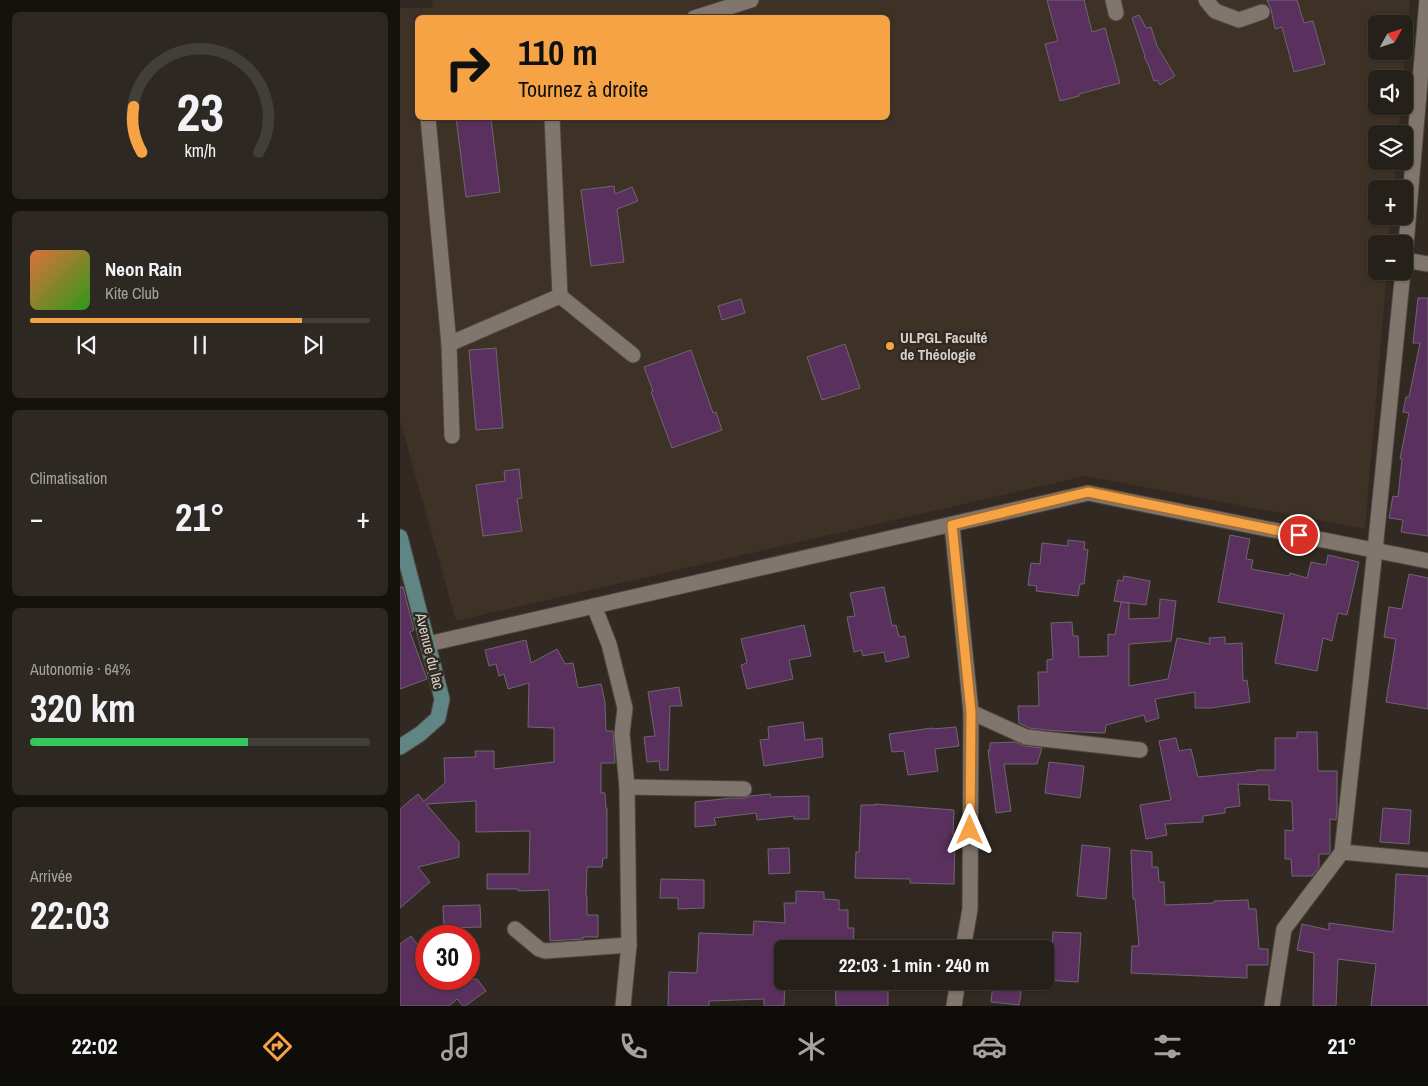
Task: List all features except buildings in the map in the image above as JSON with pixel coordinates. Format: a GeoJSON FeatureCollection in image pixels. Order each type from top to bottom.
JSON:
{"type":"FeatureCollection","features":[{"type":"Feature","properties":{"kind":"main road","name":"Avenue du lac"},"geometry":{"type":"LineString","coordinates":[[400,537],[442,699],[438,718],[420,734],[400,747]]}},
{"type":"Feature","properties":{"kind":"street"},"geometry":{"type":"LineString","coordinates":[[704,15],[751,0]]}},
{"type":"Feature","properties":{"kind":"street"},"geometry":{"type":"LineString","coordinates":[[1206,0],[1215,11],[1239,20],[1262,12]]}},
{"type":"Feature","properties":{"kind":"street"},"geometry":{"type":"LineString","coordinates":[[1407,235],[1427,0]]}},
{"type":"Feature","properties":{"kind":"street"},"geometry":{"type":"LineString","coordinates":[[428,120],[450,344],[452,436]]}},
{"type":"Feature","properties":{"kind":"street"},"geometry":{"type":"LineString","coordinates":[[552,120],[560,296],[633,355]]}},
{"type":"Feature","properties":{"kind":"street"},"geometry":{"type":"LineString","coordinates":[[1413,265],[1428,264]]}},
{"type":"Feature","properties":{"kind":"street"},"geometry":{"type":"LineString","coordinates":[[1272,1006],[1284,929],[1342,852],[1403,280]]}},
{"type":"Feature","properties":{"kind":"street"},"geometry":{"type":"LineString","coordinates":[[450,344],[560,296]]}},
{"type":"Feature","properties":{"kind":"street"},"geometry":{"type":"LineString","coordinates":[[428,644],[952,525],[1088,492],[1428,561]]}},
{"type":"Feature","properties":{"kind":"street"},"geometry":{"type":"LineString","coordinates":[[952,525],[971,712],[970,909],[965,940]]}},
{"type":"Feature","properties":{"kind":"street"},"geometry":{"type":"LineString","coordinates":[[594,606],[609,644],[625,708],[622,734],[627,787],[629,945],[623,1006]]}},
{"type":"Feature","properties":{"kind":"street"},"geometry":{"type":"LineString","coordinates":[[971,712],[1026,737],[1140,750]]}},
{"type":"Feature","properties":{"kind":"street"},"geometry":{"type":"LineString","coordinates":[[627,787],[744,789]]}},
{"type":"Feature","properties":{"kind":"street"},"geometry":{"type":"LineString","coordinates":[[1342,852],[1428,860]]}},
{"type":"Feature","properties":{"kind":"street"},"geometry":{"type":"LineString","coordinates":[[515,929],[539,949],[545,951],[629,945]]}},
{"type":"Feature","properties":{"kind":"street"},"geometry":{"type":"LineString","coordinates":[[954,1006],[957,990]]}},
{"type":"Feature","properties":{"kind":"shaded area","name":"ULPGL Faculté de Théologie"},"geometry":{"type":"Polygon","coordinates":[[[433,0],[1410,0],[1409,15],[1368,15],[1368,60],[1405,60],[1404,70],[1368,70],[1368,115],[1400,115],[1399,125],[1368,125],[1368,170],[1395,170],[1395,180],[1368,180],[1368,225],[1390,225],[1390,235],[1368,235],[1368,280],[1386,280],[1365,529],[1085,476],[456,621],[400,420],[400,8],[432,8],[433,0]]]}},
{"type":"Feature","properties":{"kind":"place","name":"ULPGL Faculté de Théologie"},"geometry":{"type":"Point","coordinates":[890,346]}},
{"type":"Feature","properties":{"kind":"route"},"geometry":{"type":"LineString","coordinates":[[970,830],[971,712],[952,525],[1088,492],[1299,535]]}}]}
